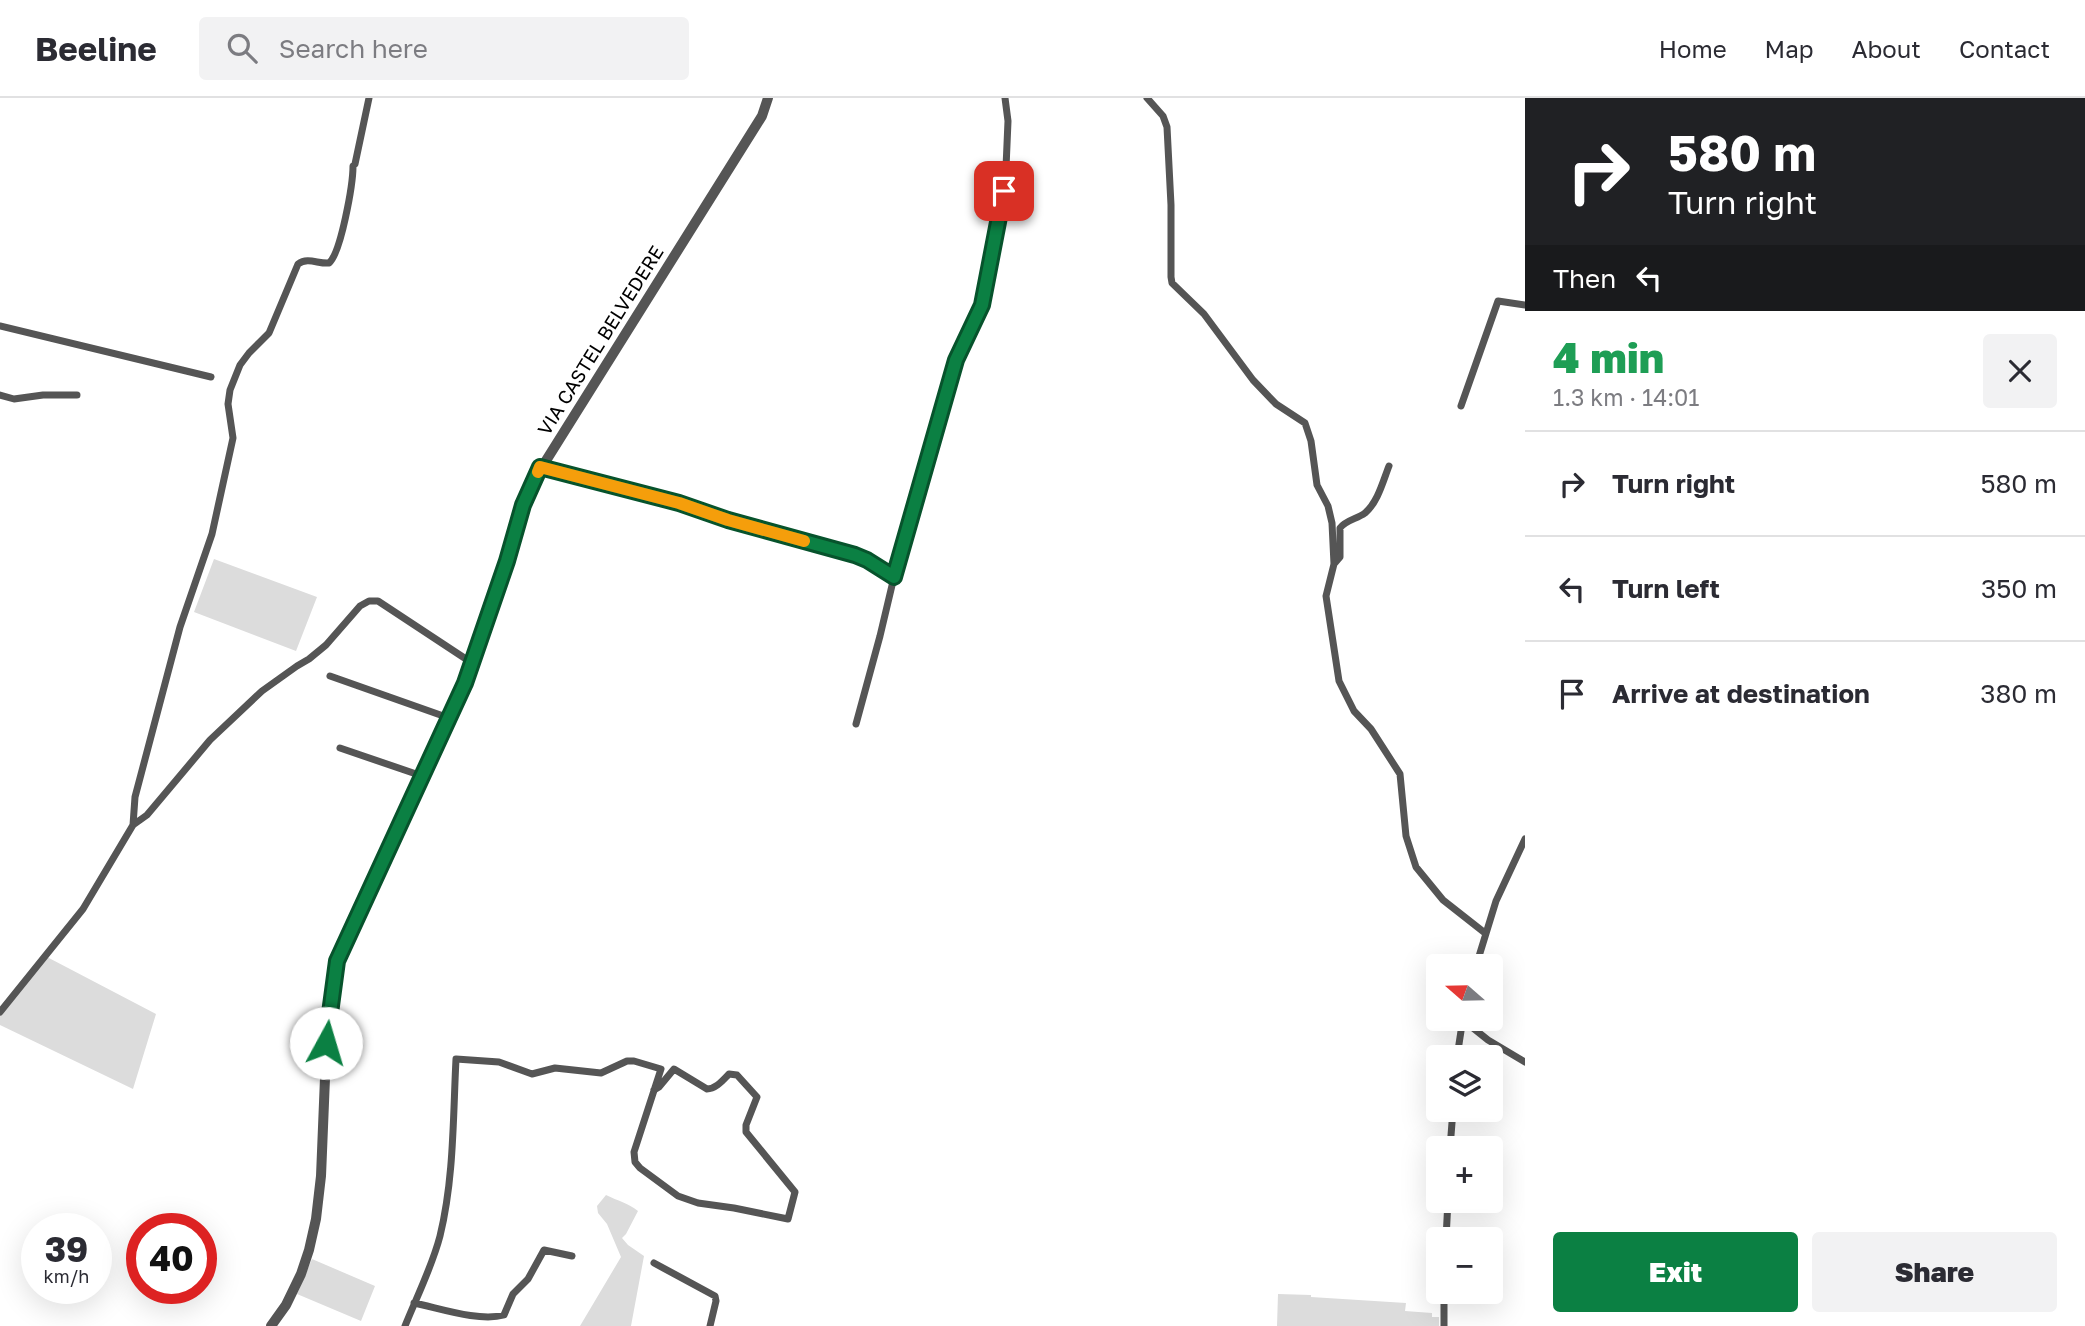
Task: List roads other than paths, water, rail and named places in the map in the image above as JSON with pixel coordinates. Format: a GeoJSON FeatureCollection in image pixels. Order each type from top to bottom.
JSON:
{"type":"FeatureCollection","features":[{"type":"Feature","properties":{"kind":"street"},"geometry":{"type":"LineString","coordinates":[[133,825],[135,797],[171,659],[212,534],[233,438],[228,404],[232,383],[248,353],[269,333],[298,264],[302,261],[328,263],[335,257],[369,98]]}},
{"type":"Feature","properties":{"kind":"street","name":"VIA CASTEL BELVEDERE"},"geometry":{"type":"LineString","coordinates":[[271,1326],[286,1305],[301,1274],[316,1219],[321,1176],[327,1029],[337,961],[465,683],[507,561],[523,505],[540,467],[730,168],[762,116],[768,98]]}},
{"type":"Feature","properties":{"kind":"street"},"geometry":{"type":"LineString","coordinates":[[856,724],[894,577],[956,360],[982,305],[1004,191],[1008,121],[1005,98]]}},
{"type":"Feature","properties":{"kind":"street"},"geometry":{"type":"LineString","coordinates":[[1147,98],[1163,116],[1167,127],[1172,283],[1204,314],[1253,380],[1276,404],[1305,424],[1311,441],[1317,485],[1331,516],[1334,564],[1325,596],[1341,688],[1354,711],[1371,729],[1400,774],[1406,836],[1416,867],[1443,900],[1485,933]]}},
{"type":"Feature","properties":{"kind":"street"},"geometry":{"type":"LineString","coordinates":[[1461,406],[1497,301],[1525,305]]}},
{"type":"Feature","properties":{"kind":"street"},"geometry":{"type":"LineString","coordinates":[[0,326],[211,377]]}},
{"type":"Feature","properties":{"kind":"street"},"geometry":{"type":"LineString","coordinates":[[0,396],[14,399],[43,395],[77,396]]}},
{"type":"Feature","properties":{"kind":"street"},"geometry":{"type":"LineString","coordinates":[[1334,564],[1340,557],[1340,528],[1343,523],[1356,518],[1370,507],[1389,466]]}},
{"type":"Feature","properties":{"kind":"street"},"geometry":{"type":"LineString","coordinates":[[540,467],[679,503],[728,520],[855,555],[894,577]]}},
{"type":"Feature","properties":{"kind":"street"},"geometry":{"type":"LineString","coordinates":[[0,1012],[83,909],[133,825],[147,815],[226,723],[262,691],[326,645],[360,606],[369,601],[378,601],[472,663]]}},
{"type":"Feature","properties":{"kind":"street"},"geometry":{"type":"LineString","coordinates":[[330,676],[449,718]]}},
{"type":"Feature","properties":{"kind":"street"},"geometry":{"type":"LineString","coordinates":[[340,748],[422,776]]}},
{"type":"Feature","properties":{"kind":"street"},"geometry":{"type":"LineString","coordinates":[[1479,954],[1496,901],[1525,839]]}},
{"type":"Feature","properties":{"kind":"street"},"geometry":{"type":"LineString","coordinates":[[1513,862],[1525,863]]}},
{"type":"Feature","properties":{"kind":"street"},"geometry":{"type":"LineString","coordinates":[[1477,1031],[1525,1062]]}},
{"type":"Feature","properties":{"kind":"street"},"geometry":{"type":"LineString","coordinates":[[405,1326],[435,1252],[444,1215],[449,1181],[456,1059],[499,1062],[532,1074],[555,1068],[601,1073],[627,1061],[661,1069],[654,1090],[634,1152],[635,1162],[640,1168],[671,1192],[687,1200],[788,1220],[796,1192],[746,1132],[757,1097],[737,1075],[729,1074],[717,1086],[707,1089],[674,1069],[654,1090]]}},
{"type":"Feature","properties":{"kind":"street"},"geometry":{"type":"LineString","coordinates":[[414,1303],[477,1316],[504,1315],[516,1289],[528,1279],[544,1250],[572,1256]]}},
{"type":"Feature","properties":{"kind":"street"},"geometry":{"type":"LineString","coordinates":[[654,1263],[715,1296],[710,1326]]}},
{"type":"Feature","properties":{"kind":"street"},"geometry":{"type":"LineString","coordinates":[[1444,1304],[1444,1326]]}}]}
